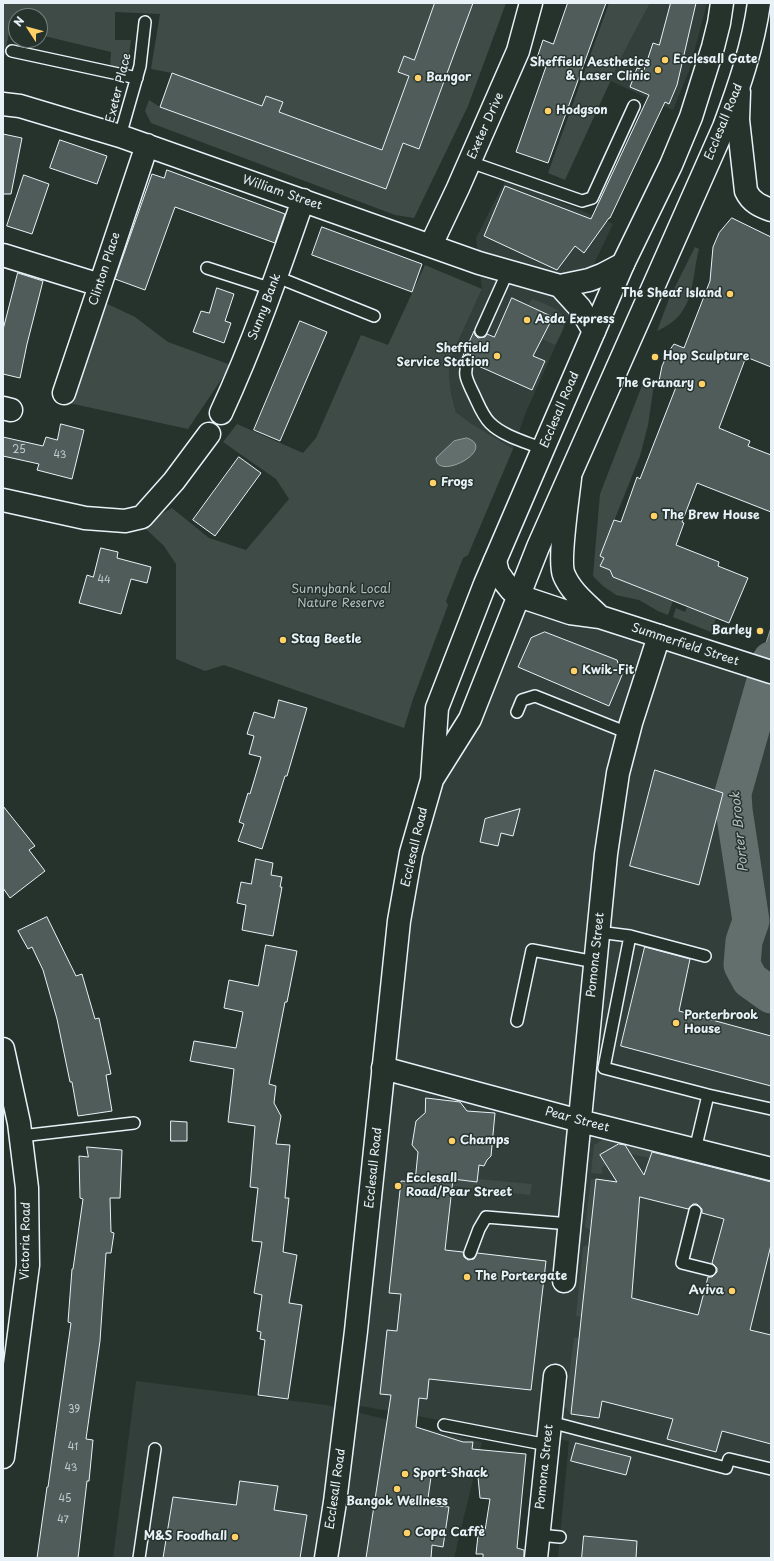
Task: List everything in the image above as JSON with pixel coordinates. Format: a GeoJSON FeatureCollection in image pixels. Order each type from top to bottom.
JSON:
{"type":"FeatureCollection","features":[{"type":"Feature","properties":{"kind":"street","name":"Exeter Drive"},"geometry":{"type":"LineString","coordinates":[[431,245],[470,162],[518,51],[531,3]]}},
{"type":"Feature","properties":{"kind":"street","name":"Ecclesall Road"},"geometry":{"type":"LineString","coordinates":[[326,1558],[355,1338],[374,1173],[383,1068],[399,921],[411,853],[432,780],[437,708],[470,622],[543,449],[594,331],[671,165],[688,124],[704,81],[719,23],[722,3]]}},
{"type":"Feature","properties":{"kind":"street","name":"Ecclesall Road"},"geometry":{"type":"LineString","coordinates":[[432,780],[470,719],[538,547],[721,134],[739,88],[760,3]]}},
{"type":"Feature","properties":{"kind":"street"},"geometry":{"type":"LineString","coordinates":[[739,88],[738,120],[744,184],[748,196],[765,208]]}},
{"type":"Feature","properties":{"kind":"street","name":"William Street"},"geometry":{"type":"LineString","coordinates":[[3,104],[20,106],[120,136],[479,263],[560,286],[589,280],[624,264]]}},
{"type":"Feature","properties":{"kind":"street","name":"Clinton Place"},"geometry":{"type":"LineString","coordinates":[[64,393],[147,145]]}},
{"type":"Feature","properties":{"kind":"street","name":"Sunny Bank"},"geometry":{"type":"LineString","coordinates":[[221,413],[240,372],[274,283],[303,200]]}},
{"type":"Feature","properties":{"kind":"street"},"geometry":{"type":"LineString","coordinates":[[3,255],[100,285]]}},
{"type":"Feature","properties":{"kind":"street"},"geometry":{"type":"LineString","coordinates":[[560,286],[580,308],[594,331]]}},
{"type":"Feature","properties":{"kind":"street"},"geometry":{"type":"LineString","coordinates":[[3,500],[85,518],[126,521],[142,517],[174,481],[209,434]]}},
{"type":"Feature","properties":{"kind":"street","name":"Ecclesall Road"},"geometry":{"type":"LineString","coordinates":[[562,565],[571,473]]}},
{"type":"Feature","properties":{"kind":"street","name":"Summerfield Street"},"geometry":{"type":"LineString","coordinates":[[495,561],[503,580],[511,590],[519,596],[570,613],[600,617],[764,670]]}},
{"type":"Feature","properties":{"kind":"street","name":"Summerfield Street"},"geometry":{"type":"LineString","coordinates":[[562,565],[564,575],[572,588],[600,617]]}},
{"type":"Feature","properties":{"kind":"street","name":"Pomona Street"},"geometry":{"type":"LineString","coordinates":[[564,1281],[606,854],[618,773],[628,733],[659,636]]}},
{"type":"Feature","properties":{"kind":"street","name":"Victoria Road"},"geometry":{"type":"LineString","coordinates":[[3,1049],[14,1115],[21,1136],[27,1188],[28,1265],[3,1457]]}},
{"type":"Feature","properties":{"kind":"street","name":"Pear Street"},"geometry":{"type":"LineString","coordinates":[[383,1068],[704,1156],[771,1169]]}},
{"type":"Feature","properties":{"kind":"street","name":"Pomona Street"},"geometry":{"type":"LineString","coordinates":[[536,1558],[555,1376]]}},
{"type":"Feature","properties":{"kind":"lane","name":"Exeter Place"},"geometry":{"type":"LineString","coordinates":[[120,136],[140,66],[145,22]]}},
{"type":"Feature","properties":{"kind":"lane"},"geometry":{"type":"LineString","coordinates":[[12,51],[137,78]]}},
{"type":"Feature","properties":{"kind":"lane"},"geometry":{"type":"LineString","coordinates":[[470,162],[582,201],[592,198],[634,106]]}},
{"type":"Feature","properties":{"kind":"lane"},"geometry":{"type":"LineString","coordinates":[[207,268],[274,283],[374,316]]}},
{"type":"Feature","properties":{"kind":"lane"},"geometry":{"type":"LineString","coordinates":[[482,331],[508,271]]}},
{"type":"Feature","properties":{"kind":"lane"},"geometry":{"type":"LineString","coordinates":[[468,361],[465,371],[466,378],[480,407],[490,423],[504,433],[543,449]]}},
{"type":"Feature","properties":{"kind":"lane"},"geometry":{"type":"LineString","coordinates":[[517,712],[522,700],[535,696],[628,733]]}},
{"type":"Feature","properties":{"kind":"lane"},"geometry":{"type":"LineString","coordinates":[[598,932],[630,936],[705,956]]}},
{"type":"Feature","properties":{"kind":"lane"},"geometry":{"type":"LineString","coordinates":[[630,936],[604,1068],[708,1095],[771,1109]]}},
{"type":"Feature","properties":{"kind":"lane"},"geometry":{"type":"LineString","coordinates":[[517,1020],[532,950],[595,962]]}},
{"type":"Feature","properties":{"kind":"lane"},"geometry":{"type":"LineString","coordinates":[[704,1156],[708,1095]]}},
{"type":"Feature","properties":{"kind":"lane"},"geometry":{"type":"LineString","coordinates":[[21,1136],[134,1123]]}},
{"type":"Feature","properties":{"kind":"lane"},"geometry":{"type":"LineString","coordinates":[[695,1211],[682,1263],[710,1270]]}},
{"type":"Feature","properties":{"kind":"lane"},"geometry":{"type":"LineString","coordinates":[[470,1253],[486,1217],[570,1224]]}},
{"type":"Feature","properties":{"kind":"lane"},"geometry":{"type":"LineString","coordinates":[[550,1422],[726,1468],[729,1459],[771,1469]]}},
{"type":"Feature","properties":{"kind":"lane"},"geometry":{"type":"LineString","coordinates":[[444,1425],[548,1445]]}},
{"type":"Feature","properties":{"kind":"lane"},"geometry":{"type":"LineString","coordinates":[[139,1558],[155,1449]]}},
{"type":"Feature","properties":{"kind":"lane"},"geometry":{"type":"LineString","coordinates":[[538,1535],[560,1537]]}},
{"type":"Feature","properties":{"kind":"shaded area"},"geometry":{"type":"Polygon","coordinates":[[[650,3],[707,3],[689,71],[673,110],[611,81],[622,56],[650,3]]]}},
{"type":"Feature","properties":{"kind":"shaded area"},"geometry":{"type":"Polygon","coordinates":[[[506,179],[613,224],[563,329],[526,412],[513,449],[469,422],[456,412],[451,393],[449,374],[451,357],[482,289],[476,238],[506,179]]]}},
{"type":"Feature","properties":{"kind":"shaded area"},"geometry":{"type":"Polygon","coordinates":[[[467,438],[475,443],[476,449],[471,455],[464,461],[454,465],[445,467],[439,464],[436,458],[454,441],[467,438]]]}},
{"type":"Feature","properties":{"kind":"shaded area"},"geometry":{"type":"Polygon","coordinates":[[[519,596],[771,672],[771,1558],[558,1558],[569,1441],[473,1426],[350,1404],[411,853],[519,596]]]}},
{"type":"Feature","properties":{"kind":"shaded area"},"geometry":{"type":"Polygon","coordinates":[[[771,628],[771,656],[763,654],[771,628]]]}},
{"type":"Feature","properties":{"kind":"shaded area"},"geometry":{"type":"Polygon","coordinates":[[[753,690],[771,695],[748,775],[730,770],[753,690]]]}},
{"type":"Feature","properties":{"kind":"shaded area"},"geometry":{"type":"Polygon","coordinates":[[[136,1381],[326,1405],[482,1442],[454,1558],[113,1558],[136,1381]]]}},
{"type":"Feature","properties":{"kind":"green space"},"geometry":{"type":"Polygon","coordinates":[[[3,3],[435,3],[414,60],[404,56],[398,71],[409,76],[382,150],[279,112],[282,102],[266,96],[262,106],[172,73],[151,69],[160,14],[115,12],[115,40],[131,40],[128,63],[122,69],[110,67],[111,52],[48,37],[48,8],[8,8],[8,38],[3,63],[3,3]]]}},
{"type":"Feature","properties":{"kind":"green space"},"geometry":{"type":"Polygon","coordinates":[[[473,3],[506,3],[468,106],[414,218],[395,215],[151,123],[145,111],[149,100],[160,107],[386,189],[403,143],[419,149],[473,3]]]}},
{"type":"Feature","properties":{"kind":"green space"},"geometry":{"type":"Polygon","coordinates":[[[609,3],[650,3],[622,56],[565,180],[548,173],[609,3]]]}},
{"type":"Feature","properties":{"kind":"green space"},"geometry":{"type":"Polygon","coordinates":[[[695,247],[699,249],[690,296],[679,315],[670,324],[657,331],[669,299],[695,247]]]}},
{"type":"Feature","properties":{"kind":"green space","name":"Sunnybank Local Nature Reserve"},"geometry":{"type":"Polygon","coordinates":[[[425,265],[482,289],[451,357],[449,374],[451,393],[456,412],[469,422],[513,449],[468,555],[463,558],[446,601],[448,605],[413,699],[404,728],[224,665],[205,671],[176,659],[176,564],[164,546],[147,530],[139,526],[172,508],[209,538],[246,550],[289,499],[276,479],[223,442],[237,424],[303,453],[316,438],[361,335],[388,345],[425,265]]]}},
{"type":"Feature","properties":{"kind":"green space"},"geometry":{"type":"Polygon","coordinates":[[[532,299],[558,311],[564,319],[562,333],[555,345],[542,339],[553,317],[528,305],[532,299]]]}},
{"type":"Feature","properties":{"kind":"green space"},"geometry":{"type":"Polygon","coordinates":[[[101,301],[135,317],[168,342],[231,365],[188,429],[69,403],[101,301]]]}},
{"type":"Feature","properties":{"kind":"green space"},"geometry":{"type":"Polygon","coordinates":[[[643,383],[654,384],[648,425],[640,456],[600,556],[604,558],[600,566],[610,570],[613,577],[673,601],[668,615],[639,600],[616,595],[603,586],[593,576],[600,494],[643,383]]]}},
{"type":"Feature","properties":{"kind":"green space"},"geometry":{"type":"Polygon","coordinates":[[[687,607],[716,618],[711,632],[673,617],[676,608],[685,612],[687,607]]]}},
{"type":"Feature","properties":{"kind":"green space"},"geometry":{"type":"Polygon","coordinates":[[[612,1138],[653,1149],[650,1158],[630,1154],[623,1141],[601,1155],[606,1165],[601,1168],[603,1172],[600,1174],[591,1173],[594,1145],[602,1140],[612,1138]]]}},
{"type":"Feature","properties":{"kind":"green space"},"geometry":{"type":"Polygon","coordinates":[[[419,1176],[532,1184],[530,1195],[418,1182],[419,1176]]]}},
{"type":"Feature","properties":{"kind":"green space"},"geometry":{"type":"Polygon","coordinates":[[[591,1179],[596,1179],[590,1230],[585,1227],[591,1179]]]}},
{"type":"Feature","properties":{"kind":"green space"},"geometry":{"type":"Polygon","coordinates":[[[589,1246],[581,1317],[576,1316],[583,1247],[589,1246]]]}},
{"type":"Feature","properties":{"kind":"green space"},"geometry":{"type":"Polygon","coordinates":[[[574,1337],[579,1338],[571,1414],[565,1407],[574,1337]]]}},
{"type":"Feature","properties":{"kind":"building"},"geometry":{"type":"Polygon","coordinates":[[[435,3],[473,3],[419,149],[403,143],[386,189],[160,107],[172,73],[262,106],[266,96],[283,102],[279,112],[382,150],[409,76],[398,72],[404,56],[414,60],[435,3]]]}},
{"type":"Feature","properties":{"kind":"building","name":"Hodgson"},"geometry":{"type":"Polygon","coordinates":[[[568,3],[606,3],[548,163],[516,152],[548,61],[537,58],[543,40],[553,44],[568,3]]]}},
{"type":"Feature","properties":{"kind":"building"},"geometry":{"type":"Polygon","coordinates":[[[671,3],[696,3],[677,85],[669,104],[665,102],[610,218],[584,253],[575,246],[557,270],[484,236],[505,186],[591,219],[649,95],[630,87],[637,68],[644,70],[653,43],[659,45],[671,3]]]}},
{"type":"Feature","properties":{"kind":"building"},"geometry":{"type":"Polygon","coordinates":[[[3,134],[22,138],[11,194],[3,194],[3,134]]]}},
{"type":"Feature","properties":{"kind":"building"},"geometry":{"type":"Polygon","coordinates":[[[60,140],[107,156],[97,184],[50,168],[60,140]]]}},
{"type":"Feature","properties":{"kind":"building"},"geometry":{"type":"Polygon","coordinates":[[[167,170],[285,214],[275,243],[175,207],[145,290],[115,279],[152,174],[164,178],[167,170]]]}},
{"type":"Feature","properties":{"kind":"building"},"geometry":{"type":"Polygon","coordinates":[[[24,175],[49,184],[32,234],[7,226],[24,175]]]}},
{"type":"Feature","properties":{"kind":"building"},"geometry":{"type":"Polygon","coordinates":[[[732,218],[771,237],[771,367],[746,357],[719,428],[750,441],[748,446],[771,455],[771,512],[697,483],[682,522],[684,523],[676,545],[719,562],[718,566],[748,578],[729,623],[613,577],[610,570],[600,566],[604,558],[600,556],[614,520],[621,522],[637,477],[640,479],[676,387],[659,381],[662,366],[674,344],[684,348],[710,281],[713,247],[719,233],[732,218]]]}},
{"type":"Feature","properties":{"kind":"building"},"geometry":{"type":"Polygon","coordinates":[[[322,227],[422,264],[412,292],[312,255],[322,227]]]}},
{"type":"Feature","properties":{"kind":"building"},"geometry":{"type":"Polygon","coordinates":[[[18,273],[43,281],[20,378],[3,374],[3,330],[18,273]]]}},
{"type":"Feature","properties":{"kind":"building"},"geometry":{"type":"Polygon","coordinates":[[[217,288],[234,294],[225,321],[231,323],[224,343],[193,332],[201,311],[209,313],[217,288]]]}},
{"type":"Feature","properties":{"kind":"building","name":"Sheffield Service Station"},"geometry":{"type":"Polygon","coordinates":[[[512,298],[553,317],[533,356],[545,361],[532,390],[474,364],[475,359],[470,354],[466,354],[462,358],[474,331],[478,338],[485,337],[487,334],[494,337],[512,298]]]}},
{"type":"Feature","properties":{"kind":"building"},"geometry":{"type":"Polygon","coordinates":[[[300,321],[327,332],[280,441],[254,430],[300,321]]]}},
{"type":"Feature","properties":{"kind":"building"},"geometry":{"type":"Polygon","coordinates":[[[61,424],[84,430],[72,479],[37,470],[39,464],[3,456],[3,437],[43,446],[46,437],[57,440],[61,424]]]}},
{"type":"Feature","properties":{"kind":"building"},"geometry":{"type":"Polygon","coordinates":[[[239,457],[261,473],[215,536],[193,520],[239,457]]]}},
{"type":"Feature","properties":{"kind":"building"},"geometry":{"type":"Polygon","coordinates":[[[101,548],[118,552],[117,558],[151,567],[147,583],[131,579],[121,614],[79,603],[87,575],[93,577],[101,548]]]}},
{"type":"Feature","properties":{"kind":"building","name":"Kwik-Fit"},"geometry":{"type":"Polygon","coordinates":[[[545,632],[617,660],[622,675],[609,706],[518,667],[531,638],[545,632]]]}},
{"type":"Feature","properties":{"kind":"building"},"geometry":{"type":"Polygon","coordinates":[[[279,700],[307,708],[287,776],[285,776],[262,849],[238,841],[244,824],[239,822],[248,793],[250,794],[261,757],[249,754],[254,736],[247,734],[254,712],[274,718],[279,700]]]}},
{"type":"Feature","properties":{"kind":"building"},"geometry":{"type":"Polygon","coordinates":[[[655,770],[723,793],[699,885],[630,866],[655,770]]]}},
{"type":"Feature","properties":{"kind":"building"},"geometry":{"type":"Polygon","coordinates":[[[3,806],[35,846],[29,850],[45,871],[10,898],[3,888],[3,806]]]}},
{"type":"Feature","properties":{"kind":"building"},"geometry":{"type":"Polygon","coordinates":[[[520,809],[513,836],[501,833],[498,846],[480,842],[485,819],[520,809]]]}},
{"type":"Feature","properties":{"kind":"building"},"geometry":{"type":"Polygon","coordinates":[[[256,859],[273,863],[271,875],[282,877],[280,887],[282,887],[273,936],[242,930],[246,905],[237,903],[241,882],[251,884],[256,859]]]}},
{"type":"Feature","properties":{"kind":"building"},"geometry":{"type":"Polygon","coordinates":[[[47,917],[76,976],[82,974],[95,1019],[99,1018],[111,1074],[106,1075],[112,1111],[78,1116],[72,1082],[70,1082],[57,1019],[43,970],[32,947],[28,949],[18,931],[47,917]]]}},
{"type":"Feature","properties":{"kind":"building"},"geometry":{"type":"Polygon","coordinates":[[[266,945],[297,951],[287,1002],[285,1002],[269,1084],[276,1086],[274,1103],[281,1116],[276,1144],[290,1145],[285,1198],[289,1198],[283,1252],[297,1255],[289,1303],[302,1305],[288,1399],[258,1395],[265,1340],[260,1339],[261,1332],[257,1331],[262,1295],[254,1293],[262,1242],[252,1241],[258,1188],[250,1187],[255,1126],[228,1122],[234,1069],[190,1061],[194,1041],[236,1048],[243,1012],[224,1008],[229,980],[258,986],[266,945]]]}},
{"type":"Feature","properties":{"kind":"building","name":"Porterbrook House"},"geometry":{"type":"Polygon","coordinates":[[[645,947],[690,959],[679,1011],[771,1036],[771,1086],[621,1046],[645,947]]]}},
{"type":"Feature","properties":{"kind":"building"},"geometry":{"type":"Polygon","coordinates":[[[426,1098],[460,1102],[467,1111],[495,1113],[491,1156],[484,1166],[479,1165],[477,1182],[453,1179],[445,1250],[463,1252],[464,1257],[468,1260],[474,1259],[477,1253],[546,1261],[531,1390],[429,1379],[427,1399],[419,1398],[416,1427],[463,1442],[473,1442],[472,1449],[526,1454],[517,1548],[524,1550],[524,1558],[483,1558],[483,1554],[476,1554],[478,1535],[484,1537],[490,1499],[480,1498],[478,1477],[432,1470],[427,1505],[449,1507],[443,1547],[432,1545],[431,1558],[366,1558],[391,1395],[380,1394],[387,1330],[397,1331],[401,1294],[389,1293],[401,1181],[415,1182],[418,1152],[412,1145],[416,1121],[425,1113],[426,1098]]]}},
{"type":"Feature","properties":{"kind":"building"},"geometry":{"type":"Polygon","coordinates":[[[171,1121],[187,1122],[187,1141],[171,1141],[171,1121]]]}},
{"type":"Feature","properties":{"kind":"building","name":"Aviva"},"geometry":{"type":"Polygon","coordinates":[[[619,1144],[625,1145],[644,1175],[652,1152],[771,1182],[771,1245],[750,1330],[771,1335],[771,1444],[722,1431],[716,1452],[667,1439],[673,1419],[602,1401],[599,1418],[571,1414],[596,1179],[617,1182],[600,1155],[619,1144]],[[640,1197],[632,1298],[698,1315],[708,1277],[712,1277],[717,1272],[717,1268],[712,1263],[724,1219],[702,1213],[702,1209],[697,1204],[693,1204],[688,1209],[640,1197]]]}},
{"type":"Feature","properties":{"kind":"building"},"geometry":{"type":"Polygon","coordinates":[[[87,1147],[122,1150],[120,1198],[110,1198],[111,1232],[114,1233],[111,1253],[106,1253],[100,1341],[86,1439],[93,1440],[89,1481],[87,1481],[78,1558],[37,1558],[71,1323],[68,1322],[72,1269],[83,1199],[80,1198],[79,1156],[88,1157],[87,1147]]]}},
{"type":"Feature","properties":{"kind":"building"},"geometry":{"type":"Polygon","coordinates":[[[576,1443],[631,1457],[626,1475],[571,1461],[576,1443]]]}},
{"type":"Feature","properties":{"kind":"building","name":"M&S Foodhall"},"geometry":{"type":"Polygon","coordinates":[[[240,1481],[278,1486],[274,1510],[307,1515],[300,1558],[163,1558],[173,1497],[236,1505],[240,1481]]]}},
{"type":"Feature","properties":{"kind":"building"},"geometry":{"type":"Polygon","coordinates":[[[584,1536],[637,1541],[636,1558],[582,1558],[584,1536]]]}},
{"type":"Feature","properties":{"kind":"waterway","name":"Porter Brook"},"geometry":{"type":"LineString","coordinates":[[771,660],[733,793],[734,810],[751,921],[744,941],[742,965],[750,980],[771,995]]}},
{"type":"Feature","properties":{"kind":"place","name":"Ecclesall Gate"},"geometry":{"type":"Point","coordinates":[665,60]}},
{"type":"Feature","properties":{"kind":"place","name":"Sheffield Aesthetics & Laser Clinic"},"geometry":{"type":"Point","coordinates":[658,70]}},
{"type":"Feature","properties":{"kind":"place","name":"Bangor"},"geometry":{"type":"Point","coordinates":[418,78]}},
{"type":"Feature","properties":{"kind":"place","name":"Hodgson"},"geometry":{"type":"Point","coordinates":[548,111]}},
{"type":"Feature","properties":{"kind":"place","name":"The Sheaf Island"},"geometry":{"type":"Point","coordinates":[730,294]}},
{"type":"Feature","properties":{"kind":"place","name":"Asda Express"},"geometry":{"type":"Point","coordinates":[527,320]}},
{"type":"Feature","properties":{"kind":"place","name":"Sheffield Service Station"},"geometry":{"type":"Point","coordinates":[497,356]}},
{"type":"Feature","properties":{"kind":"place","name":"Hop Sculpture"},"geometry":{"type":"Point","coordinates":[655,357]}},
{"type":"Feature","properties":{"kind":"place","name":"The Granary"},"geometry":{"type":"Point","coordinates":[702,384]}},
{"type":"Feature","properties":{"kind":"place","name":"Frogs"},"geometry":{"type":"Point","coordinates":[433,483]}},
{"type":"Feature","properties":{"kind":"place","name":"The Brew House"},"geometry":{"type":"Point","coordinates":[654,516]}},
{"type":"Feature","properties":{"kind":"place","name":"Barley"},"geometry":{"type":"Point","coordinates":[760,631]}},
{"type":"Feature","properties":{"kind":"place","name":"Stag Beetle"},"geometry":{"type":"Point","coordinates":[283,640]}},
{"type":"Feature","properties":{"kind":"place","name":"Kwik-Fit"},"geometry":{"type":"Point","coordinates":[574,671]}},
{"type":"Feature","properties":{"kind":"place","name":"Porterbrook House"},"geometry":{"type":"Point","coordinates":[676,1023]}},
{"type":"Feature","properties":{"kind":"place","name":"Champs"},"geometry":{"type":"Point","coordinates":[452,1141]}},
{"type":"Feature","properties":{"kind":"place","name":"Ecclesall Road/Pear Street"},"geometry":{"type":"Point","coordinates":[398,1186]}},
{"type":"Feature","properties":{"kind":"place","name":"The Portergate"},"geometry":{"type":"Point","coordinates":[467,1277]}},
{"type":"Feature","properties":{"kind":"place","name":"Aviva"},"geometry":{"type":"Point","coordinates":[732,1291]}},
{"type":"Feature","properties":{"kind":"place","name":"Sport Shack"},"geometry":{"type":"Point","coordinates":[405,1474]}},
{"type":"Feature","properties":{"kind":"place","name":"Bangok Wellness"},"geometry":{"type":"Point","coordinates":[397,1489]}},
{"type":"Feature","properties":{"kind":"place","name":"Copa Caffè"},"geometry":{"type":"Point","coordinates":[407,1533]}},
{"type":"Feature","properties":{"kind":"place","name":"M&S Foodhall"},"geometry":{"type":"Point","coordinates":[235,1537]}}]}
